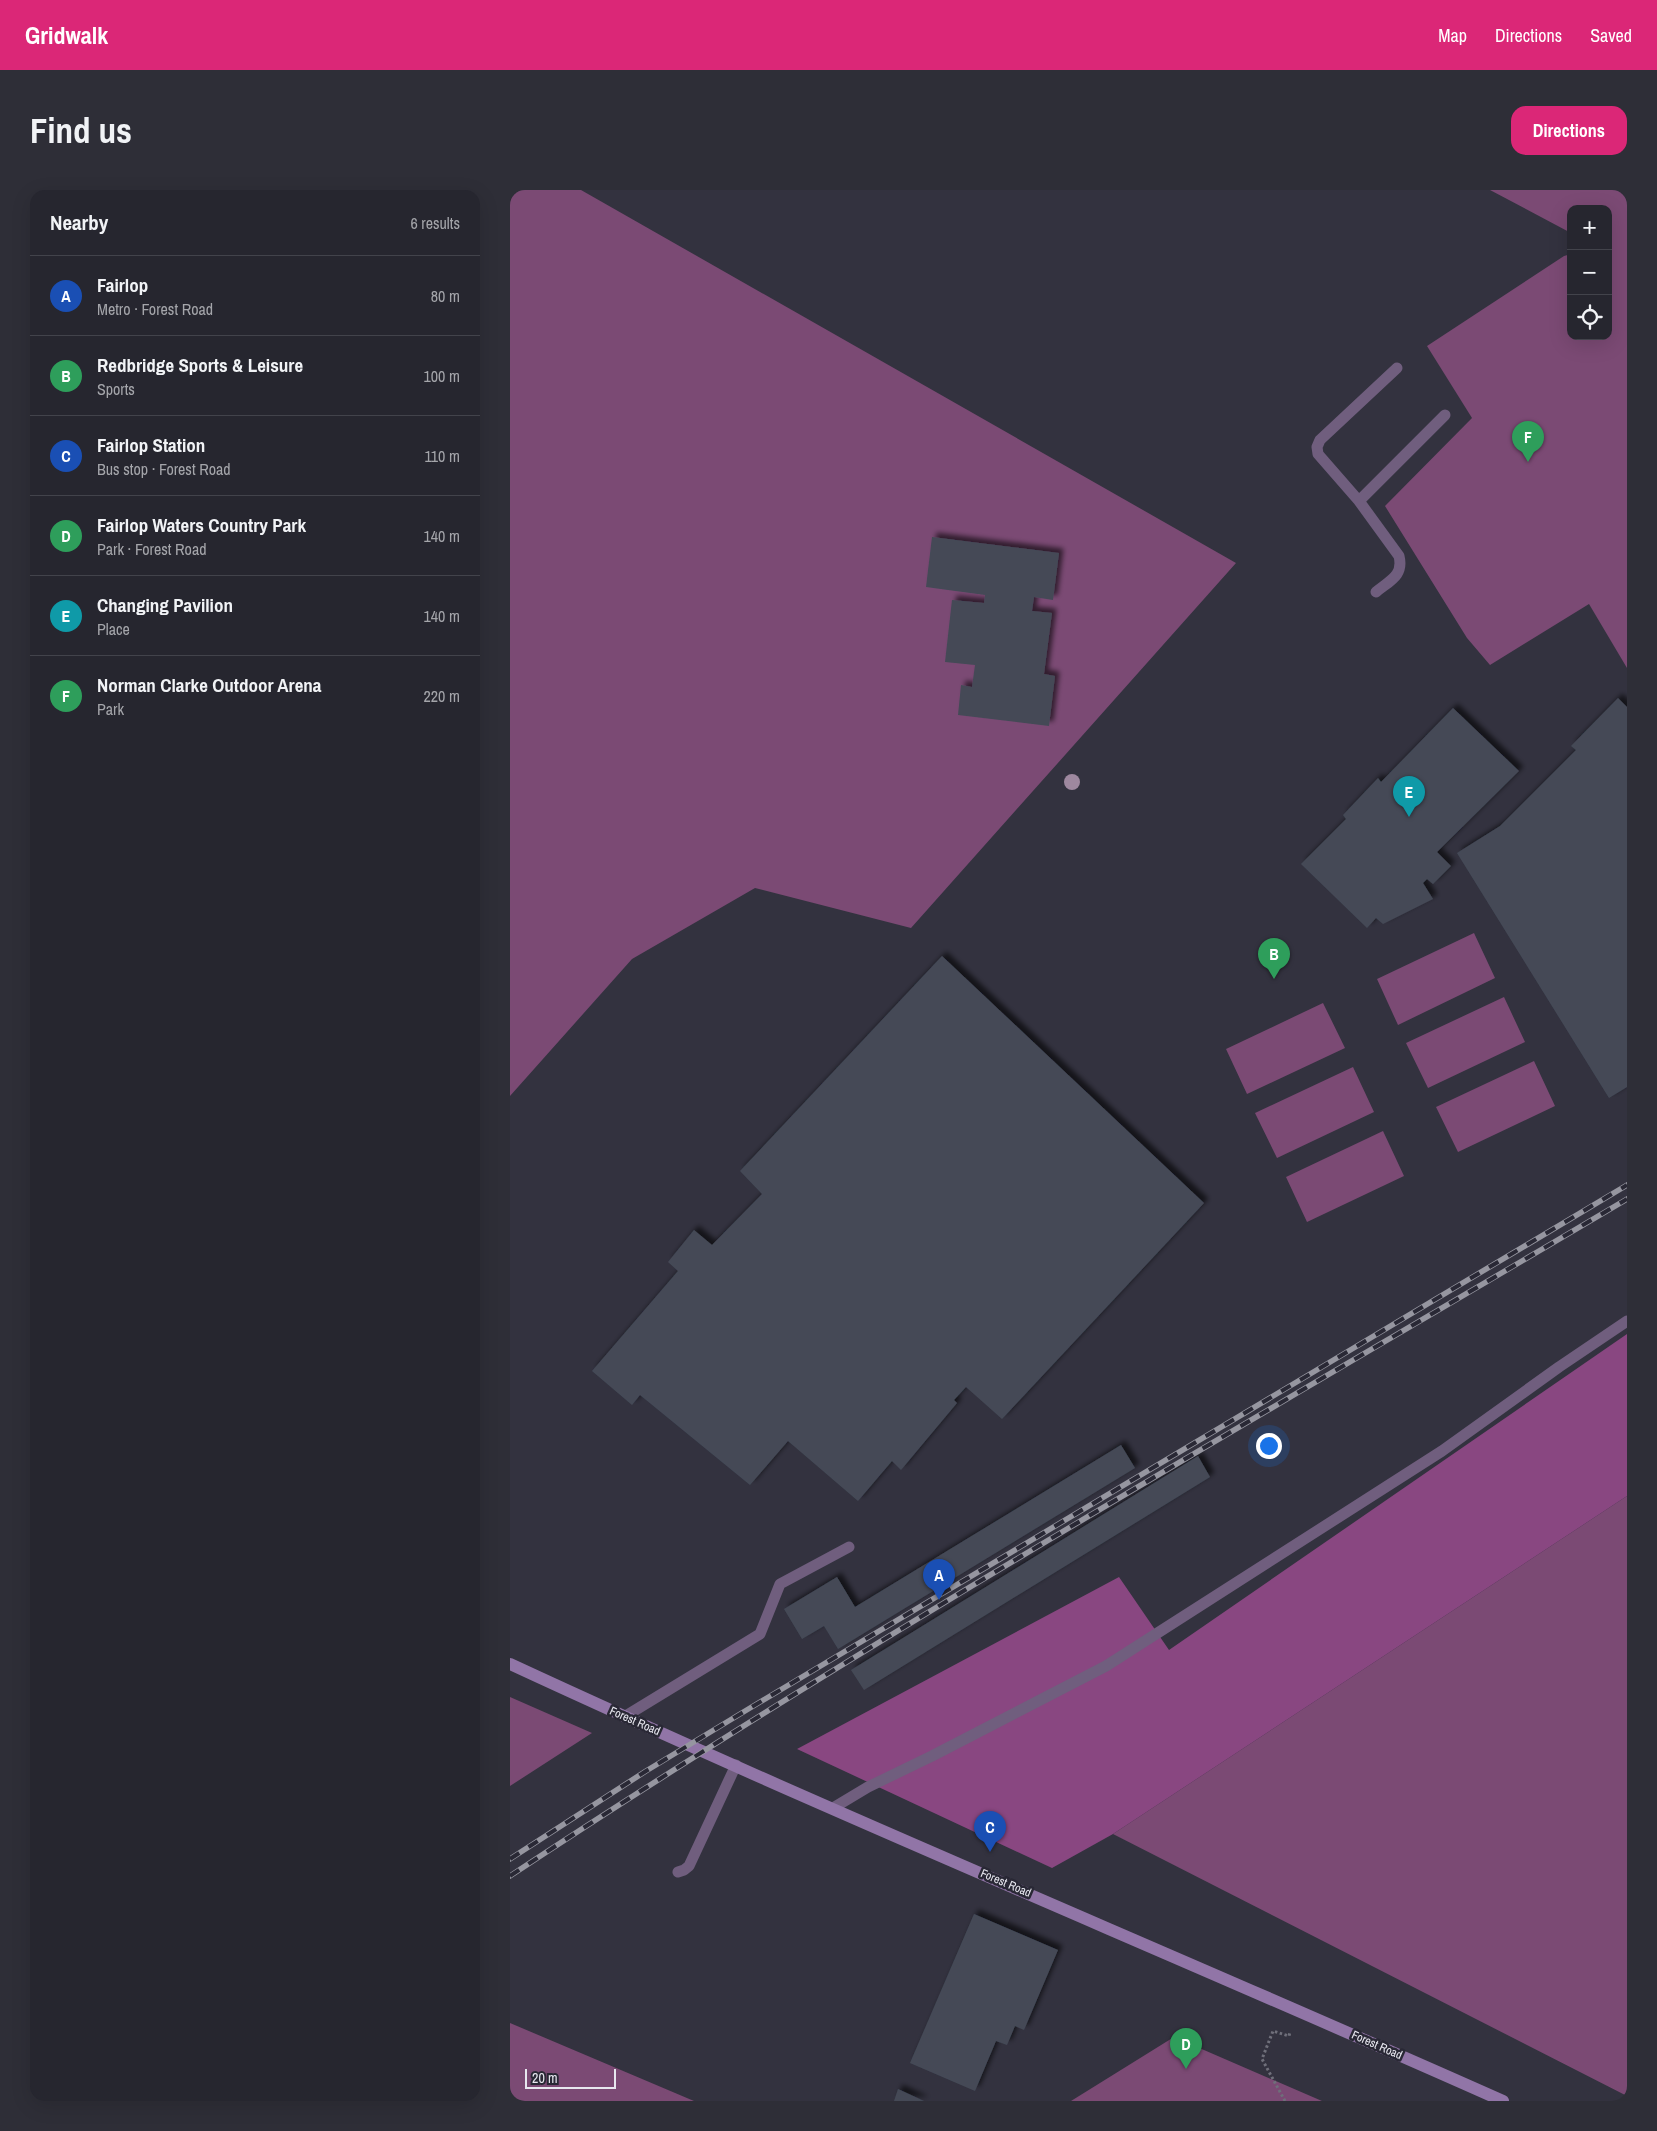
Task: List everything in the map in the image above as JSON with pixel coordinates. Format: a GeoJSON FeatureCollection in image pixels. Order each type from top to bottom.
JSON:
{"type":"FeatureCollection","features":[{"type":"Feature","properties":{"kind":"street","name":"Forest Road"},"geometry":{"type":"LineString","coordinates":[[510,1664],[624,1717],[1281,2002],[1503,2101]]}},
{"type":"Feature","properties":{"kind":"lane"},"geometry":{"type":"LineString","coordinates":[[1376,592],[1399,573],[1401,565],[1399,556],[1358,501],[1318,454],[1316,447],[1320,440],[1397,368]]}},
{"type":"Feature","properties":{"kind":"lane"},"geometry":{"type":"LineString","coordinates":[[1358,501],[1445,415]]}},
{"type":"Feature","properties":{"kind":"lane"},"geometry":{"type":"LineString","coordinates":[[832,1808],[868,1787],[1106,1666],[1442,1451],[1559,1367],[1627,1322]]}},
{"type":"Feature","properties":{"kind":"lane"},"geometry":{"type":"LineString","coordinates":[[624,1717],[760,1634],[780,1584],[849,1547]]}},
{"type":"Feature","properties":{"kind":"lane"},"geometry":{"type":"LineString","coordinates":[[678,1872],[688,1866],[736,1765]]}},
{"type":"Feature","properties":{"kind":"path"},"geometry":{"type":"LineString","coordinates":[[1285,2101],[1262,2059],[1273,2032],[1288,2036]]}},
{"type":"Feature","properties":{"kind":"shaded area"},"geometry":{"type":"Polygon","coordinates":[[[510,190],[581,190],[1236,563],[911,928],[755,888],[632,959],[510,1096],[510,190]]]}},
{"type":"Feature","properties":{"kind":"shaded area"},"geometry":{"type":"Polygon","coordinates":[[[1490,190],[1627,190],[1627,668],[1589,604],[1490,665],[1467,638],[1385,506],[1472,418],[1427,346],[1567,255],[1567,340],[1612,340],[1612,205],[1567,205],[1567,231],[1490,190]]]}},
{"type":"Feature","properties":{"kind":"shaded area"},"geometry":{"type":"Polygon","coordinates":[[[1474,933],[1495,978],[1398,1025],[1377,979],[1474,933]]]}},
{"type":"Feature","properties":{"kind":"shaded area"},"geometry":{"type":"Polygon","coordinates":[[[1504,997],[1525,1042],[1428,1088],[1406,1043],[1504,997]]]}},
{"type":"Feature","properties":{"kind":"shaded area"},"geometry":{"type":"Polygon","coordinates":[[[1323,1003],[1345,1048],[1247,1094],[1226,1049],[1323,1003]]]}},
{"type":"Feature","properties":{"kind":"shaded area"},"geometry":{"type":"Polygon","coordinates":[[[1534,1061],[1555,1106],[1458,1152],[1436,1107],[1534,1061]]]}},
{"type":"Feature","properties":{"kind":"shaded area"},"geometry":{"type":"Polygon","coordinates":[[[1353,1067],[1374,1112],[1277,1158],[1255,1113],[1353,1067]]]}},
{"type":"Feature","properties":{"kind":"shaded area"},"geometry":{"type":"Polygon","coordinates":[[[1383,1131],[1404,1176],[1307,1222],[1286,1177],[1383,1131]]]}},
{"type":"Feature","properties":{"kind":"shaded area"},"geometry":{"type":"Polygon","coordinates":[[[1627,1334],[1627,1496],[1113,1834],[1052,1868],[797,1749],[1119,1577],[1169,1650],[1627,1334]]]}},
{"type":"Feature","properties":{"kind":"shaded area"},"geometry":{"type":"Polygon","coordinates":[[[1627,1496],[1627,2096],[1113,1834],[1627,1496]]]}},
{"type":"Feature","properties":{"kind":"shaded area"},"geometry":{"type":"Polygon","coordinates":[[[510,1697],[592,1733],[510,1786],[510,1697]]]}},
{"type":"Feature","properties":{"kind":"shaded area"},"geometry":{"type":"Polygon","coordinates":[[[510,2023],[694,2101],[510,2101],[510,2023]]]}},
{"type":"Feature","properties":{"kind":"shaded area"},"geometry":{"type":"Polygon","coordinates":[[[1174,2037],[1322,2101],[1071,2101],[1174,2037]]]}},
{"type":"Feature","properties":{"kind":"building"},"geometry":{"type":"Polygon","coordinates":[[[932,537],[1059,553],[1053,600],[1034,597],[1032,611],[1052,613],[1044,674],[1055,676],[1049,726],[958,715],[961,685],[972,687],[975,665],[945,662],[952,600],[984,603],[985,595],[926,587],[932,537]]]}},
{"type":"Feature","properties":{"kind":"building"},"geometry":{"type":"Polygon","coordinates":[[[1618,698],[1627,707],[1627,1087],[1609,1098],[1457,853],[1500,826],[1576,750],[1571,746],[1618,698]]]}},
{"type":"Feature","properties":{"kind":"building"},"geometry":{"type":"Polygon","coordinates":[[[1453,708],[1519,771],[1437,852],[1451,866],[1433,884],[1427,879],[1423,883],[1433,899],[1383,924],[1376,918],[1367,928],[1301,864],[1346,819],[1343,815],[1378,778],[1381,782],[1453,708]]]}},
{"type":"Feature","properties":{"kind":"building"},"geometry":{"type":"Polygon","coordinates":[[[942,956],[1204,1203],[1002,1419],[966,1387],[954,1400],[957,1403],[901,1470],[892,1461],[858,1501],[788,1441],[750,1485],[640,1395],[632,1405],[592,1371],[678,1271],[668,1262],[694,1230],[712,1245],[762,1194],[740,1171],[942,956]]]}},
{"type":"Feature","properties":{"kind":"building"},"geometry":{"type":"Polygon","coordinates":[[[1121,1445],[1135,1468],[838,1649],[824,1626],[802,1639],[784,1609],[837,1577],[855,1607],[1121,1445]]]}},
{"type":"Feature","properties":{"kind":"building"},"geometry":{"type":"Polygon","coordinates":[[[1198,1456],[1210,1477],[864,1690],[851,1670],[1198,1456]]]}},
{"type":"Feature","properties":{"kind":"building"},"geometry":{"type":"Polygon","coordinates":[[[974,1914],[1058,1950],[1024,2030],[1015,2026],[1007,2045],[996,2041],[975,2091],[910,2063],[974,1914]]]}},
{"type":"Feature","properties":{"kind":"building"},"geometry":{"type":"Polygon","coordinates":[[[898,2089],[924,2101],[894,2101],[898,2089]]]}},
{"type":"Feature","properties":{"kind":"railway"},"geometry":{"type":"LineString","coordinates":[[510,1859],[646,1771],[750,1708],[1627,1185]]}},
{"type":"Feature","properties":{"kind":"railway"},"geometry":{"type":"LineString","coordinates":[[510,1876],[647,1787],[924,1615],[1204,1447],[1627,1199]]}},
{"type":"Feature","properties":{"kind":"place","name":"Norman Clarke Outdoor Arena"},"geometry":{"type":"Point","coordinates":[1528,462]}},
{"type":"Feature","properties":{"kind":"place","name":"Changing Pavilion"},"geometry":{"type":"Point","coordinates":[1409,817]}},
{"type":"Feature","properties":{"kind":"place","name":"Redbridge Sports & Leisure"},"geometry":{"type":"Point","coordinates":[1274,979]}},
{"type":"Feature","properties":{"kind":"place","name":"Fairlop"},"geometry":{"type":"Point","coordinates":[939,1600]}},
{"type":"Feature","properties":{"kind":"place","name":"Fairlop Station"},"geometry":{"type":"Point","coordinates":[990,1852]}},
{"type":"Feature","properties":{"kind":"place","name":"Fairlop Waters Country Park"},"geometry":{"type":"Point","coordinates":[1186,2069]}}]}
